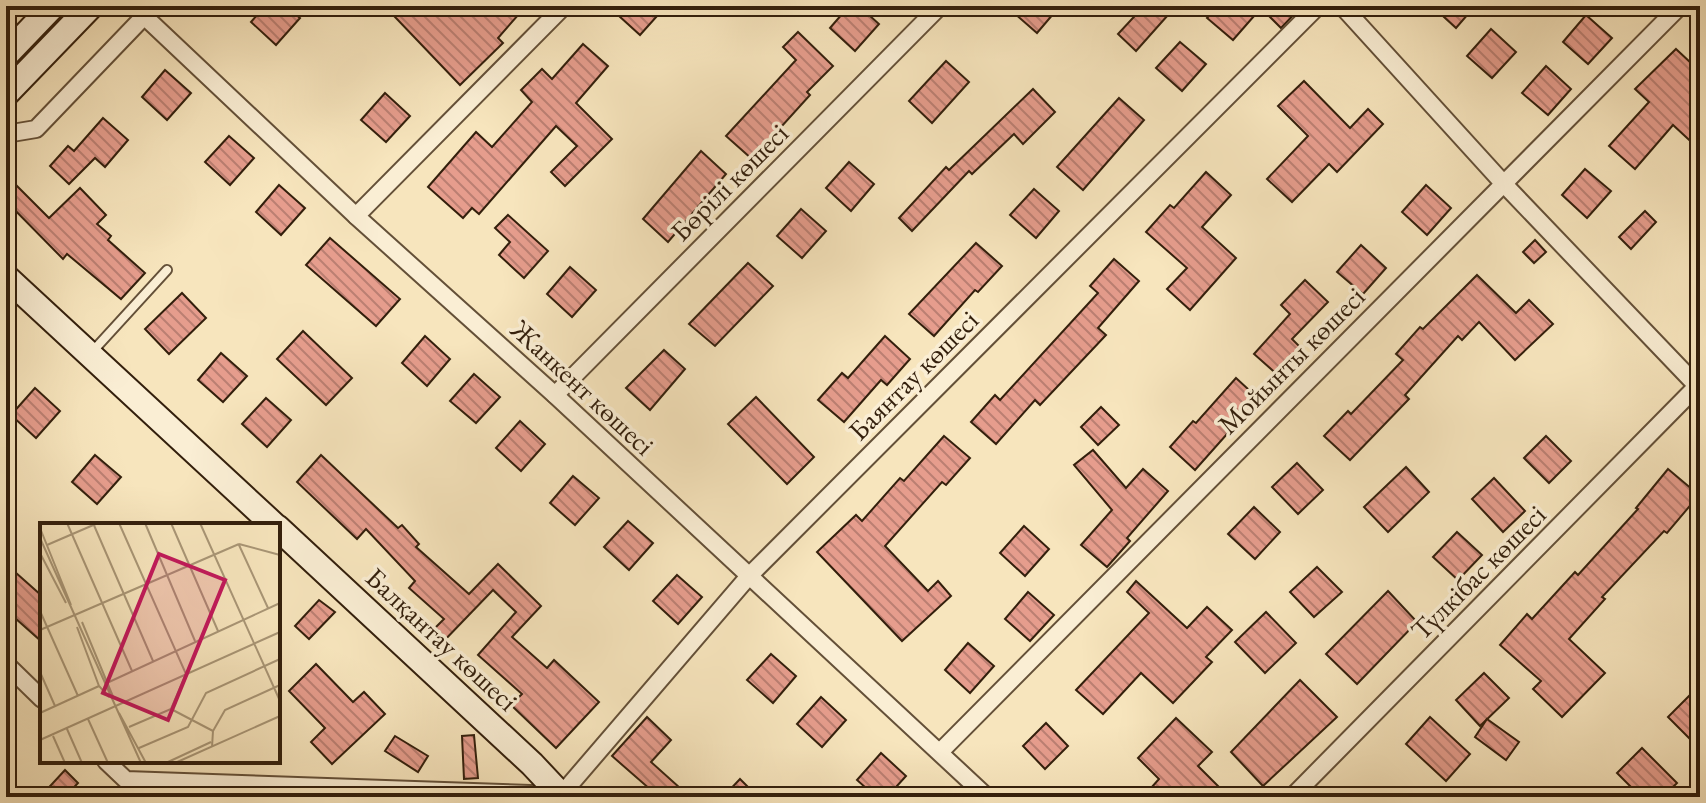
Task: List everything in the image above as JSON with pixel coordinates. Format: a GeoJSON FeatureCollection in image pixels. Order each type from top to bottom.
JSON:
{"type":"FeatureCollection","features":[{"type":"Feature","properties":{"kind":"street"},"geometry":{"type":"LineString","coordinates":[[6,13],[9,6]]}},
{"type":"Feature","properties":{"kind":"street"},"geometry":{"type":"LineString","coordinates":[[6,55],[53,6]]}},
{"type":"Feature","properties":{"kind":"street"},"geometry":{"type":"LineString","coordinates":[[6,94],[91,6]]}},
{"type":"Feature","properties":{"kind":"street"},"geometry":{"type":"LineString","coordinates":[[356,216],[564,6]]}},
{"type":"Feature","properties":{"kind":"street","name":"Бөрілі көшесі"},"geometry":{"type":"LineString","coordinates":[[555,395],[940,6]]}},
{"type":"Feature","properties":{"kind":"street","name":"Баянтау көшесі"},"geometry":{"type":"LineString","coordinates":[[562,796],[749,576],[1318,6]]}},
{"type":"Feature","properties":{"kind":"street"},"geometry":{"type":"LineString","coordinates":[[1342,6],[1503,183],[1699,386]]}},
{"type":"Feature","properties":{"kind":"street","name":"Мойынты көшесі"},"geometry":{"type":"LineString","coordinates":[[940,752],[1680,6]]}},
{"type":"Feature","properties":{"kind":"street"},"geometry":{"type":"LineString","coordinates":[[6,134],[36,129],[149,11]]}},
{"type":"Feature","properties":{"kind":"street","name":"Жанкент көшесі"},"geometry":{"type":"LineString","coordinates":[[149,11],[356,216],[555,395],[987,797]]}},
{"type":"Feature","properties":{"kind":"street","name":"Балқантау көшесі"},"geometry":{"type":"LineString","coordinates":[[6,277],[272,523]]}},
{"type":"Feature","properties":{"kind":"street","name":"Түлкібас көшесі"},"geometry":{"type":"LineString","coordinates":[[1292,797],[1699,386]]}},
{"type":"Feature","properties":{"kind":"street","name":"Балқантау көшесі"},"geometry":{"type":"LineString","coordinates":[[280,531],[532,764],[562,796]]}},
{"type":"Feature","properties":{"kind":"street"},"geometry":{"type":"LineString","coordinates":[[6,664],[40,697]]}},
{"type":"Feature","properties":{"kind":"street"},"geometry":{"type":"LineString","coordinates":[[107,763],[125,789],[562,796]]}},
{"type":"Feature","properties":{"kind":"lane"},"geometry":{"type":"LineString","coordinates":[[90,355],[167,270]]}},
{"type":"Feature","properties":{"kind":"building"},"geometry":{"type":"Polygon","coordinates":[[[265,6],[286,6],[300,18],[276,45],[251,22],[265,6]]]}},
{"type":"Feature","properties":{"kind":"building"},"geometry":{"type":"Polygon","coordinates":[[[406,6],[526,6],[498,38],[503,43],[460,85],[395,17],[406,6]]]}},
{"type":"Feature","properties":{"kind":"building"},"geometry":{"type":"Polygon","coordinates":[[[608,6],[666,6],[640,35],[608,6]]]}},
{"type":"Feature","properties":{"kind":"building"},"geometry":{"type":"Polygon","coordinates":[[[849,6],[859,6],[879,24],[855,51],[830,28],[849,6]]]}},
{"type":"Feature","properties":{"kind":"building"},"geometry":{"type":"Polygon","coordinates":[[[1006,6],[1060,6],[1037,33],[1006,6]]]}},
{"type":"Feature","properties":{"kind":"building"},"geometry":{"type":"Polygon","coordinates":[[[1144,6],[1158,6],[1168,15],[1136,51],[1118,34],[1144,6]]]}},
{"type":"Feature","properties":{"kind":"building"},"geometry":{"type":"Polygon","coordinates":[[[1218,6],[1302,6],[1281,28],[1261,8],[1233,40],[1207,18],[1218,6]]]}},
{"type":"Feature","properties":{"kind":"building"},"geometry":{"type":"Polygon","coordinates":[[[1432,6],[1475,6],[1456,28],[1432,6]]]}},
{"type":"Feature","properties":{"kind":"building"},"geometry":{"type":"Polygon","coordinates":[[[1586,15],[1612,38],[1588,64],[1563,42],[1586,15]]]}},
{"type":"Feature","properties":{"kind":"building"},"geometry":{"type":"Polygon","coordinates":[[[1491,29],[1516,52],[1492,78],[1467,56],[1491,29]]]}},
{"type":"Feature","properties":{"kind":"building"},"geometry":{"type":"Polygon","coordinates":[[[798,32],[833,66],[807,92],[810,95],[752,159],[726,136],[796,60],[783,47],[798,32]]]}},
{"type":"Feature","properties":{"kind":"building"},"geometry":{"type":"Polygon","coordinates":[[[1180,42],[1206,64],[1182,91],[1156,68],[1180,42]]]}},
{"type":"Feature","properties":{"kind":"building"},"geometry":{"type":"Polygon","coordinates":[[[583,44],[608,66],[576,103],[612,139],[565,186],[551,172],[577,146],[556,126],[479,214],[472,208],[463,218],[428,187],[476,132],[492,147],[532,102],[521,90],[542,69],[552,79],[583,44]]]}},
{"type":"Feature","properties":{"kind":"building"},"geometry":{"type":"Polygon","coordinates":[[[1676,49],[1691,63],[1700,53],[1700,150],[1673,125],[1635,169],[1609,146],[1649,102],[1635,89],[1676,49]]]}},
{"type":"Feature","properties":{"kind":"building"},"geometry":{"type":"Polygon","coordinates":[[[946,61],[969,82],[932,123],[909,101],[946,61]]]}},
{"type":"Feature","properties":{"kind":"building"},"geometry":{"type":"Polygon","coordinates":[[[1546,66],[1571,89],[1548,115],[1522,93],[1546,66]]]}},
{"type":"Feature","properties":{"kind":"building"},"geometry":{"type":"Polygon","coordinates":[[[165,70],[191,93],[167,120],[142,97],[165,70]]]}},
{"type":"Feature","properties":{"kind":"building"},"geometry":{"type":"Polygon","coordinates":[[[1304,81],[1350,128],[1368,109],[1383,124],[1337,172],[1329,164],[1292,202],[1267,179],[1308,136],[1278,106],[1304,81]]]}},
{"type":"Feature","properties":{"kind":"building"},"geometry":{"type":"Polygon","coordinates":[[[1033,89],[1055,112],[1023,144],[1014,134],[972,174],[969,171],[912,231],[899,218],[946,167],[949,170],[1033,89]]]}},
{"type":"Feature","properties":{"kind":"building"},"geometry":{"type":"Polygon","coordinates":[[[385,93],[410,116],[386,142],[361,120],[385,93]]]}},
{"type":"Feature","properties":{"kind":"building"},"geometry":{"type":"Polygon","coordinates":[[[1119,98],[1144,120],[1083,190],[1057,167],[1119,98]]]}},
{"type":"Feature","properties":{"kind":"building"},"geometry":{"type":"Polygon","coordinates":[[[103,118],[128,140],[105,167],[95,158],[69,184],[50,166],[68,146],[74,151],[103,118]]]}},
{"type":"Feature","properties":{"kind":"building"},"geometry":{"type":"Polygon","coordinates":[[[229,136],[254,158],[230,185],[205,162],[229,136]]]}},
{"type":"Feature","properties":{"kind":"building"},"geometry":{"type":"Polygon","coordinates":[[[701,151],[726,174],[668,242],[643,219],[701,151]]]}},
{"type":"Feature","properties":{"kind":"building"},"geometry":{"type":"Polygon","coordinates":[[[849,162],[874,184],[851,211],[826,188],[849,162]]]}},
{"type":"Feature","properties":{"kind":"building"},"geometry":{"type":"Polygon","coordinates":[[[1585,169],[1611,191],[1587,218],[1562,195],[1585,169]]]}},
{"type":"Feature","properties":{"kind":"building"},"geometry":{"type":"Polygon","coordinates":[[[1206,172],[1231,195],[1202,227],[1236,258],[1190,310],[1167,289],[1187,268],[1146,232],[1170,205],[1174,208],[1206,172]]]}},
{"type":"Feature","properties":{"kind":"building"},"geometry":{"type":"Polygon","coordinates":[[[279,185],[305,208],[281,235],[256,212],[279,185]]]}},
{"type":"Feature","properties":{"kind":"building"},"geometry":{"type":"Polygon","coordinates":[[[1426,185],[1451,208],[1427,235],[1402,212],[1426,185]]]}},
{"type":"Feature","properties":{"kind":"building"},"geometry":{"type":"Polygon","coordinates":[[[17,186],[49,218],[80,188],[106,215],[97,224],[111,236],[108,240],[145,273],[121,299],[67,254],[63,259],[6,201],[17,186]]]}},
{"type":"Feature","properties":{"kind":"building"},"geometry":{"type":"Polygon","coordinates":[[[1034,189],[1059,211],[1036,238],[1010,215],[1034,189]]]}},
{"type":"Feature","properties":{"kind":"building"},"geometry":{"type":"Polygon","coordinates":[[[801,209],[826,231],[802,258],[777,236],[801,209]]]}},
{"type":"Feature","properties":{"kind":"building"},"geometry":{"type":"Polygon","coordinates":[[[1645,211],[1656,222],[1631,249],[1619,237],[1645,211]]]}},
{"type":"Feature","properties":{"kind":"building"},"geometry":{"type":"Polygon","coordinates":[[[508,215],[548,251],[524,278],[499,255],[510,242],[495,228],[508,215]]]}},
{"type":"Feature","properties":{"kind":"building"},"geometry":{"type":"Polygon","coordinates":[[[330,238],[400,299],[376,326],[306,265],[330,238]]]}},
{"type":"Feature","properties":{"kind":"building"},"geometry":{"type":"Polygon","coordinates":[[[1535,240],[1546,252],[1534,263],[1523,252],[1535,240]]]}},
{"type":"Feature","properties":{"kind":"building"},"geometry":{"type":"Polygon","coordinates":[[[976,243],[1002,266],[978,292],[975,290],[934,336],[909,314],[976,243]]]}},
{"type":"Feature","properties":{"kind":"building"},"geometry":{"type":"Polygon","coordinates":[[[1361,245],[1386,268],[1363,294],[1337,272],[1361,245]]]}},
{"type":"Feature","properties":{"kind":"building"},"geometry":{"type":"Polygon","coordinates":[[[1114,259],[1139,281],[1098,328],[1106,335],[1040,405],[1035,400],[996,444],[971,422],[995,395],[1000,400],[1098,293],[1090,286],[1114,259]]]}},
{"type":"Feature","properties":{"kind":"building"},"geometry":{"type":"Polygon","coordinates":[[[748,263],[773,286],[715,346],[689,324],[748,263]]]}},
{"type":"Feature","properties":{"kind":"building"},"geometry":{"type":"Polygon","coordinates":[[[570,267],[596,290],[572,317],[547,294],[570,267]]]}},
{"type":"Feature","properties":{"kind":"building"},"geometry":{"type":"Polygon","coordinates":[[[1477,275],[1516,313],[1529,300],[1553,324],[1515,360],[1479,322],[1462,340],[1458,336],[1405,395],[1409,399],[1350,460],[1324,436],[1348,411],[1351,414],[1403,360],[1396,354],[1420,327],[1423,329],[1477,275]]]}},
{"type":"Feature","properties":{"kind":"building"},"geometry":{"type":"Polygon","coordinates":[[[1305,280],[1328,302],[1292,339],[1303,350],[1280,377],[1254,354],[1290,314],[1281,305],[1305,280]]]}},
{"type":"Feature","properties":{"kind":"building"},"geometry":{"type":"Polygon","coordinates":[[[182,293],[206,318],[169,354],[145,329],[182,293]]]}},
{"type":"Feature","properties":{"kind":"building"},"geometry":{"type":"Polygon","coordinates":[[[303,331],[352,378],[326,405],[277,359],[303,331]]]}},
{"type":"Feature","properties":{"kind":"building"},"geometry":{"type":"Polygon","coordinates":[[[425,336],[450,359],[427,386],[402,363],[425,336]]]}},
{"type":"Feature","properties":{"kind":"building"},"geometry":{"type":"Polygon","coordinates":[[[885,336],[910,359],[887,385],[881,380],[844,422],[818,400],[842,373],[848,378],[885,336]]]}},
{"type":"Feature","properties":{"kind":"building"},"geometry":{"type":"Polygon","coordinates":[[[664,350],[685,369],[650,410],[626,388],[664,350]]]}},
{"type":"Feature","properties":{"kind":"building"},"geometry":{"type":"Polygon","coordinates":[[[221,353],[247,376],[223,402],[198,380],[221,353]]]}},
{"type":"Feature","properties":{"kind":"building"},"geometry":{"type":"Polygon","coordinates":[[[474,374],[500,397],[476,423],[450,401],[474,374]]]}},
{"type":"Feature","properties":{"kind":"building"},"geometry":{"type":"Polygon","coordinates":[[[1236,378],[1261,401],[1195,470],[1170,447],[1236,378]]]}},
{"type":"Feature","properties":{"kind":"building"},"geometry":{"type":"Polygon","coordinates":[[[35,388],[60,411],[36,438],[11,415],[35,388]]]}},
{"type":"Feature","properties":{"kind":"building"},"geometry":{"type":"Polygon","coordinates":[[[756,397],[814,457],[787,484],[728,424],[756,397]]]}},
{"type":"Feature","properties":{"kind":"building"},"geometry":{"type":"Polygon","coordinates":[[[266,398],[291,420],[267,447],[242,424],[266,398]]]}},
{"type":"Feature","properties":{"kind":"building"},"geometry":{"type":"Polygon","coordinates":[[[1101,407],[1119,425],[1098,445],[1081,427],[1101,407]]]}},
{"type":"Feature","properties":{"kind":"building"},"geometry":{"type":"Polygon","coordinates":[[[520,421],[545,444],[521,471],[496,448],[520,421]]]}},
{"type":"Feature","properties":{"kind":"building"},"geometry":{"type":"Polygon","coordinates":[[[944,436],[970,458],[946,485],[942,482],[885,546],[928,591],[938,581],[951,596],[902,641],[817,552],[856,515],[862,521],[900,478],[904,481],[944,436]]]}},
{"type":"Feature","properties":{"kind":"building"},"geometry":{"type":"Polygon","coordinates":[[[1546,436],[1571,461],[1549,483],[1524,458],[1546,436]]]}},
{"type":"Feature","properties":{"kind":"building"},"geometry":{"type":"Polygon","coordinates":[[[1093,450],[1126,488],[1143,469],[1168,491],[1127,538],[1130,541],[1107,567],[1081,545],[1112,510],[1074,465],[1093,450]]]}},
{"type":"Feature","properties":{"kind":"building"},"geometry":{"type":"Polygon","coordinates":[[[95,455],[121,477],[97,504],[72,482],[95,455]]]}},
{"type":"Feature","properties":{"kind":"building"},"geometry":{"type":"Polygon","coordinates":[[[321,455],[398,528],[402,525],[419,544],[416,547],[469,594],[498,564],[541,606],[512,637],[547,668],[554,660],[599,702],[556,748],[511,705],[522,694],[478,655],[516,612],[493,590],[439,646],[428,635],[444,619],[409,588],[415,581],[366,529],[357,539],[297,482],[321,455]]]}},
{"type":"Feature","properties":{"kind":"building"},"geometry":{"type":"Polygon","coordinates":[[[1297,463],[1323,490],[1298,514],[1272,487],[1297,463]]]}},
{"type":"Feature","properties":{"kind":"building"},"geometry":{"type":"Polygon","coordinates":[[[1406,467],[1429,492],[1388,532],[1364,507],[1406,467]]]}},
{"type":"Feature","properties":{"kind":"building"},"geometry":{"type":"Polygon","coordinates":[[[1668,469],[1699,495],[1667,533],[1664,531],[1602,597],[1605,599],[1569,639],[1605,673],[1562,717],[1533,689],[1541,681],[1500,645],[1527,614],[1532,619],[1575,572],[1578,575],[1638,509],[1668,469]]]}},
{"type":"Feature","properties":{"kind":"building"},"geometry":{"type":"Polygon","coordinates":[[[573,476],[599,498],[575,525],[550,503],[573,476]]]}},
{"type":"Feature","properties":{"kind":"building"},"geometry":{"type":"Polygon","coordinates":[[[1494,478],[1525,511],[1503,532],[1472,499],[1494,478]]]}},
{"type":"Feature","properties":{"kind":"building"},"geometry":{"type":"Polygon","coordinates":[[[1254,507],[1280,532],[1255,559],[1228,534],[1254,507]]]}},
{"type":"Feature","properties":{"kind":"building"},"geometry":{"type":"Polygon","coordinates":[[[628,521],[653,543],[629,570],[604,547],[628,521]]]}},
{"type":"Feature","properties":{"kind":"building"},"geometry":{"type":"Polygon","coordinates":[[[1024,526],[1049,549],[1025,576],[1000,553],[1024,526]]]}},
{"type":"Feature","properties":{"kind":"building"},"geometry":{"type":"Polygon","coordinates":[[[1457,532],[1482,555],[1458,580],[1433,557],[1457,532]]]}},
{"type":"Feature","properties":{"kind":"building"},"geometry":{"type":"Polygon","coordinates":[[[6,564],[40,594],[40,640],[6,610],[6,564]]]}},
{"type":"Feature","properties":{"kind":"building"},"geometry":{"type":"Polygon","coordinates":[[[1317,567],[1342,592],[1314,617],[1290,592],[1317,567]]]}},
{"type":"Feature","properties":{"kind":"building"},"geometry":{"type":"Polygon","coordinates":[[[677,575],[702,597],[678,624],[653,601],[677,575]]]}},
{"type":"Feature","properties":{"kind":"building"},"geometry":{"type":"Polygon","coordinates":[[[1136,581],[1187,628],[1207,607],[1232,630],[1206,657],[1212,662],[1173,703],[1141,673],[1103,714],[1076,690],[1149,613],[1127,592],[1136,581]]]}},
{"type":"Feature","properties":{"kind":"building"},"geometry":{"type":"Polygon","coordinates":[[[1388,591],[1417,622],[1357,684],[1326,654],[1388,591]]]}},
{"type":"Feature","properties":{"kind":"building"},"geometry":{"type":"Polygon","coordinates":[[[1028,592],[1054,615],[1030,641],[1005,619],[1028,592]]]}},
{"type":"Feature","properties":{"kind":"building"},"geometry":{"type":"Polygon","coordinates":[[[319,600],[335,612],[309,639],[295,626],[319,600]]]}},
{"type":"Feature","properties":{"kind":"building"},"geometry":{"type":"Polygon","coordinates":[[[1266,612],[1296,643],[1265,673],[1235,642],[1266,612]]]}},
{"type":"Feature","properties":{"kind":"building"},"geometry":{"type":"Polygon","coordinates":[[[968,643],[994,666],[970,693],[945,670],[968,643]]]}},
{"type":"Feature","properties":{"kind":"building"},"geometry":{"type":"Polygon","coordinates":[[[771,654],[796,676],[773,703],[747,680],[771,654]]]}},
{"type":"Feature","properties":{"kind":"building"},"geometry":{"type":"Polygon","coordinates":[[[316,664],[353,702],[364,692],[385,714],[332,764],[311,742],[325,728],[289,691],[316,664]]]}},
{"type":"Feature","properties":{"kind":"building"},"geometry":{"type":"Polygon","coordinates":[[[1484,673],[1509,698],[1480,726],[1456,700],[1484,673]]]}},
{"type":"Feature","properties":{"kind":"building"},"geometry":{"type":"Polygon","coordinates":[[[1300,680],[1337,717],[1263,786],[1231,752],[1300,680]]]}},
{"type":"Feature","properties":{"kind":"building"},"geometry":{"type":"Polygon","coordinates":[[[1700,685],[1700,749],[1668,717],[1700,685]]]}},
{"type":"Feature","properties":{"kind":"building"},"geometry":{"type":"Polygon","coordinates":[[[821,697],[846,720],[822,747],[797,724],[821,697]]]}},
{"type":"Feature","properties":{"kind":"building"},"geometry":{"type":"Polygon","coordinates":[[[647,717],[671,740],[651,762],[690,797],[644,797],[651,790],[612,756],[647,717]]]}},
{"type":"Feature","properties":{"kind":"building"},"geometry":{"type":"Polygon","coordinates":[[[1430,717],[1470,754],[1446,781],[1406,744],[1430,717]]]}},
{"type":"Feature","properties":{"kind":"building"},"geometry":{"type":"Polygon","coordinates":[[[1176,718],[1212,752],[1198,766],[1229,797],[1143,797],[1159,779],[1138,758],[1176,718]]]}},
{"type":"Feature","properties":{"kind":"building"},"geometry":{"type":"Polygon","coordinates":[[[1487,719],[1519,742],[1506,760],[1475,737],[1487,719]]]}},
{"type":"Feature","properties":{"kind":"building"},"geometry":{"type":"Polygon","coordinates":[[[1046,723],[1068,746],[1045,769],[1023,746],[1046,723]]]}},
{"type":"Feature","properties":{"kind":"building"},"geometry":{"type":"Polygon","coordinates":[[[474,735],[478,778],[464,779],[462,736],[474,735]]]}},
{"type":"Feature","properties":{"kind":"building"},"geometry":{"type":"Polygon","coordinates":[[[395,736],[428,756],[418,772],[385,751],[395,736]]]}},
{"type":"Feature","properties":{"kind":"building"},"geometry":{"type":"Polygon","coordinates":[[[1642,748],[1677,783],[1663,797],[1641,797],[1617,773],[1642,748]]]}},
{"type":"Feature","properties":{"kind":"building"},"geometry":{"type":"Polygon","coordinates":[[[881,753],[906,776],[887,797],[876,797],[857,780],[881,753]]]}},
{"type":"Feature","properties":{"kind":"building"},"geometry":{"type":"Polygon","coordinates":[[[65,770],[78,783],[65,797],[40,797],[65,770]]]}},
{"type":"Feature","properties":{"kind":"building"},"geometry":{"type":"Polygon","coordinates":[[[740,779],[758,797],[723,797],[740,779]]]}}]}
